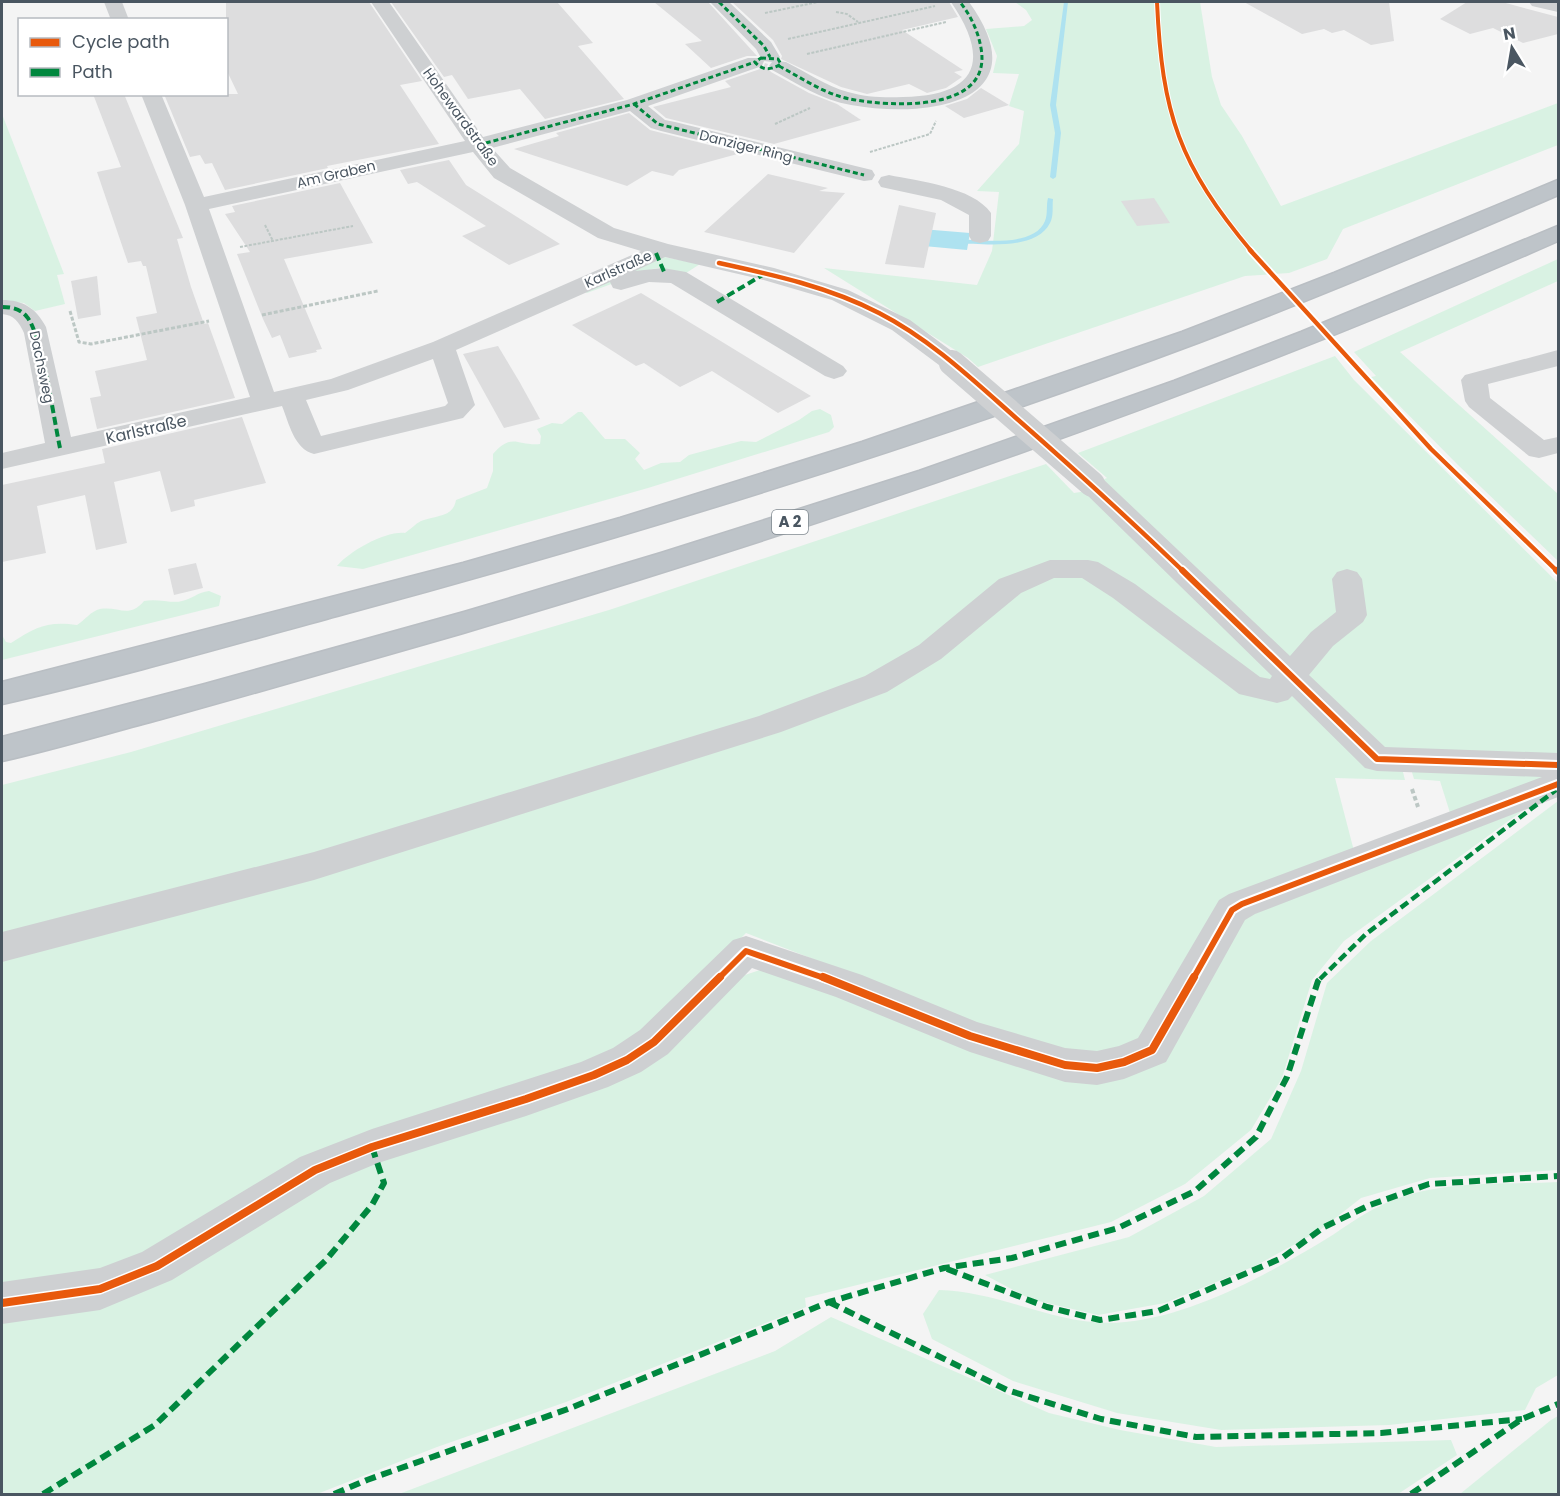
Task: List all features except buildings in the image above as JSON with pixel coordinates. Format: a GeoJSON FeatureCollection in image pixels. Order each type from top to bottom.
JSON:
{"type":"FeatureCollection","features":[{"type":"Feature","properties":{"kind":"highway"},"geometry":{"type":"LineString","coordinates":[[2,693],[319,612],[595,534],[914,433],[1109,366],[1265,308],[1558,187]]}},
{"type":"Feature","properties":{"kind":"highway","name":"A 2"},"geometry":{"type":"LineString","coordinates":[[2,749],[348,656],[692,554],[966,465],[1369,315],[1558,233]]}},
{"type":"Feature","properties":{"kind":"street"},"geometry":{"type":"LineString","coordinates":[[113,2],[119,18]]}},
{"type":"Feature","properties":{"kind":"street","name":"Hohewardstraße"},"geometry":{"type":"LineString","coordinates":[[380,2],[478,145],[502,173],[606,233],[663,250],[766,273],[840,295],[901,325],[952,363],[1092,484],[1377,759],[1558,765]]}},
{"type":"Feature","properties":{"kind":"street"},"geometry":{"type":"LineString","coordinates":[[719,2],[737,19],[770,58],[848,99],[907,103],[946,99],[964,91],[976,82],[984,71],[983,46],[963,7]]}},
{"type":"Feature","properties":{"kind":"street"},"geometry":{"type":"LineString","coordinates":[[1538,2],[1558,7]]}},
{"type":"Feature","properties":{"kind":"street"},"geometry":{"type":"LineString","coordinates":[[478,145],[634,104],[770,58]]}},
{"type":"Feature","properties":{"kind":"street"},"geometry":{"type":"LineString","coordinates":[[152,96],[196,205],[265,402]]}},
{"type":"Feature","properties":{"kind":"street","name":"Danziger Ring"},"geometry":{"type":"LineString","coordinates":[[634,104],[658,124],[864,175]]}},
{"type":"Feature","properties":{"kind":"street","name":"Am Graben"},"geometry":{"type":"LineString","coordinates":[[196,205],[421,155],[478,145]]}},
{"type":"Feature","properties":{"kind":"street"},"geometry":{"type":"LineString","coordinates":[[890,182],[948,195],[969,203],[980,213],[980,236]]}},
{"type":"Feature","properties":{"kind":"street","name":"Karlstraße"},"geometry":{"type":"LineString","coordinates":[[2,462],[339,385],[442,347],[663,250]]}},
{"type":"Feature","properties":{"kind":"street"},"geometry":{"type":"LineString","coordinates":[[544,302],[582,300],[638,276],[665,274],[678,278],[834,371]]}},
{"type":"Feature","properties":{"kind":"street","name":"Dachsweg"},"geometry":{"type":"LineString","coordinates":[[2,307],[18,309],[30,318],[36,333],[60,448]]}},
{"type":"Feature","properties":{"kind":"street"},"geometry":{"type":"LineString","coordinates":[[291,397],[314,446],[454,412],[460,410],[462,405],[442,347]]}},
{"type":"Feature","properties":{"kind":"street"},"geometry":{"type":"LineString","coordinates":[[1558,358],[1474,380],[1478,401],[1539,450],[1558,445]]}},
{"type":"Feature","properties":{"kind":"street"},"geometry":{"type":"LineString","coordinates":[[2,947],[314,866],[770,724],[876,684],[930,652],[1010,586],[1050,569],[1088,569],[1124,591],[1250,686],[1277,692],[1322,639],[1352,615],[1347,579]]}},
{"type":"Feature","properties":{"kind":"street"},"geometry":{"type":"LineString","coordinates":[[2,1303],[100,1289],[158,1266],[315,1170],[372,1147],[526,1099],[594,1075],[627,1060],[654,1042],[746,951],[849,986],[970,1036],[1065,1065],[1096,1068],[1124,1062],[1152,1050],[1232,910],[1242,904],[1558,784]]}},
{"type":"Feature","properties":{"kind":"path"},"geometry":{"type":"LineString","coordinates":[[737,19],[818,2]]}},
{"type":"Feature","properties":{"kind":"path"},"geometry":{"type":"LineString","coordinates":[[770,58],[784,39],[859,23],[963,7]]}},
{"type":"Feature","properties":{"kind":"path"},"geometry":{"type":"LineString","coordinates":[[770,58],[963,7]]}},
{"type":"Feature","properties":{"kind":"path"},"geometry":{"type":"LineString","coordinates":[[836,12],[846,14],[859,23]]}},
{"type":"Feature","properties":{"kind":"path"},"geometry":{"type":"LineString","coordinates":[[870,152],[930,134],[946,99]]}},
{"type":"Feature","properties":{"kind":"path"},"geometry":{"type":"LineString","coordinates":[[266,225],[273,241]]}},
{"type":"Feature","properties":{"kind":"path"},"geometry":{"type":"LineString","coordinates":[[212,252],[354,226]]}},
{"type":"Feature","properties":{"kind":"path"},"geometry":{"type":"LineString","coordinates":[[70,311],[80,342],[91,344],[378,291]]}},
{"type":"Feature","properties":{"kind":"green space"},"geometry":{"type":"Polygon","coordinates":[[[1015,2],[1200,2],[1212,77],[1221,105],[1242,136],[1281,206],[1558,103],[1558,145],[1343,229],[1327,259],[1289,273],[1245,276],[978,367],[968,358],[824,268],[977,285],[992,251],[999,192],[977,191],[1019,144],[1024,111],[1009,106],[1019,74],[993,73],[997,56],[986,29],[1024,26],[1032,20],[1026,10],[1015,2]]]}},
{"type":"Feature","properties":{"kind":"green space"},"geometry":{"type":"Polygon","coordinates":[[[2,114],[64,274],[57,275],[65,304],[35,311],[24,303],[2,301],[2,114]]]}},
{"type":"Feature","properties":{"kind":"green space"},"geometry":{"type":"Polygon","coordinates":[[[664,257],[700,264],[683,275],[659,268],[652,269],[587,293],[584,291],[664,257]]]}},
{"type":"Feature","properties":{"kind":"green space"},"geometry":{"type":"Polygon","coordinates":[[[1558,259],[1558,281],[1400,352],[1558,494],[1558,561],[1371,377],[1376,376],[1354,352],[1558,259]]]}},
{"type":"Feature","properties":{"kind":"green space"},"geometry":{"type":"Polygon","coordinates":[[[1335,356],[1354,380],[1558,583],[1558,757],[1383,753],[1098,482],[1107,478],[1078,453],[1335,356]]]}},
{"type":"Feature","properties":{"kind":"green space"},"geometry":{"type":"Polygon","coordinates":[[[820,409],[831,415],[834,427],[829,432],[648,488],[363,569],[337,566],[350,554],[368,543],[388,535],[405,533],[421,521],[448,513],[456,500],[487,488],[493,471],[493,454],[505,443],[540,444],[541,436],[537,429],[552,423],[562,424],[578,412],[582,412],[605,439],[625,439],[640,453],[635,459],[644,470],[661,463],[680,462],[689,455],[741,441],[756,442],[812,411],[820,409]]]}},
{"type":"Feature","properties":{"kind":"green space"},"geometry":{"type":"Polygon","coordinates":[[[1046,464],[1074,493],[1087,491],[1402,768],[1405,780],[1335,778],[1354,851],[1227,898],[1140,1041],[1103,1054],[1060,1055],[746,933],[632,1048],[114,1268],[35,1288],[2,1293],[2,785],[131,752],[609,610],[1046,464]]]}},
{"type":"Feature","properties":{"kind":"green space"},"geometry":{"type":"Polygon","coordinates":[[[209,591],[221,596],[219,606],[2,660],[2,635],[6,642],[11,643],[42,626],[77,625],[100,609],[128,611],[144,601],[178,602],[209,591]]]}},
{"type":"Feature","properties":{"kind":"green space"},"geometry":{"type":"Polygon","coordinates":[[[1435,767],[1558,770],[1558,773],[1451,816],[1440,781],[1414,779],[1411,769],[1435,767]]]}},
{"type":"Feature","properties":{"kind":"green space"},"geometry":{"type":"Polygon","coordinates":[[[1558,801],[1558,1170],[1430,1178],[1361,1198],[1319,1231],[1255,1266],[1165,1303],[1098,1315],[1030,1299],[985,1275],[1129,1237],[1204,1196],[1271,1139],[1301,1071],[1327,983],[1371,941],[1558,801]]]}},
{"type":"Feature","properties":{"kind":"green space"},"geometry":{"type":"Polygon","coordinates":[[[1525,809],[1344,941],[1312,980],[1282,1078],[1251,1130],[1185,1184],[1111,1222],[805,1298],[806,1307],[566,1402],[437,1447],[317,1494],[2,1494],[2,1313],[18,1311],[312,1184],[570,1094],[727,981],[760,970],[1137,1072],[1243,918],[1525,809]]]}},
{"type":"Feature","properties":{"kind":"green space"},"geometry":{"type":"Polygon","coordinates":[[[1558,1182],[1558,1375],[1536,1388],[1525,1410],[1389,1425],[1221,1430],[1117,1413],[1013,1381],[932,1339],[923,1314],[939,1290],[986,1296],[1078,1320],[1101,1323],[1150,1318],[1200,1303],[1250,1282],[1318,1244],[1356,1219],[1400,1197],[1444,1187],[1558,1182]]]}},
{"type":"Feature","properties":{"kind":"green space"},"geometry":{"type":"Polygon","coordinates":[[[831,1317],[1049,1413],[1120,1430],[1216,1447],[1451,1440],[1457,1455],[1398,1494],[399,1494],[775,1351],[831,1317]]]}},
{"type":"Feature","properties":{"kind":"green space"},"geometry":{"type":"Polygon","coordinates":[[[1558,1416],[1558,1494],[1460,1494],[1551,1420],[1558,1416]]]}},
{"type":"Feature","properties":{"kind":"water"},"geometry":{"type":"Polygon","coordinates":[[[897,227],[970,233],[967,250],[891,243],[897,227]]]}},
{"type":"Feature","properties":{"kind":"waterway"},"geometry":{"type":"LineString","coordinates":[[1053,177],[1058,133],[1053,105],[1066,2]]}},
{"type":"Feature","properties":{"kind":"waterway"},"geometry":{"type":"LineString","coordinates":[[957,241],[993,243],[1031,237],[1041,231],[1047,223],[1050,199]]}},
{"type":"Feature","properties":{"kind":"marked path"},"geometry":{"type":"LineString","coordinates":[[719,2],[764,46],[770,57]]}},
{"type":"Feature","properties":{"kind":"marked path"},"geometry":{"type":"LineString","coordinates":[[779,66],[822,89],[850,99],[893,104],[942,100],[963,92],[977,80],[984,62],[979,38],[969,15],[960,2]]}},
{"type":"Feature","properties":{"kind":"marked path"},"geometry":{"type":"LineString","coordinates":[[761,58],[778,59],[781,64],[771,68],[760,67],[755,62],[761,58]]}},
{"type":"Feature","properties":{"kind":"marked path"},"geometry":{"type":"LineString","coordinates":[[478,145],[634,104],[755,62]]}},
{"type":"Feature","properties":{"kind":"marked path"},"geometry":{"type":"LineString","coordinates":[[634,104],[658,124],[864,175]]}},
{"type":"Feature","properties":{"kind":"marked path"},"geometry":{"type":"LineString","coordinates":[[656,253],[665,274]]}},
{"type":"Feature","properties":{"kind":"marked path"},"geometry":{"type":"LineString","coordinates":[[717,302],[766,273]]}},
{"type":"Feature","properties":{"kind":"marked path"},"geometry":{"type":"LineString","coordinates":[[2,307],[15,308],[24,313],[36,333],[60,448]]}},
{"type":"Feature","properties":{"kind":"marked path"},"geometry":{"type":"LineString","coordinates":[[334,1494],[367,1480],[568,1409],[829,1302],[944,1268],[1012,1258],[1118,1228],[1195,1191],[1256,1137],[1287,1077],[1318,981],[1366,934],[1556,790]]}},
{"type":"Feature","properties":{"kind":"marked path"},"geometry":{"type":"LineString","coordinates":[[43,1494],[155,1425],[326,1260],[372,1205],[384,1183],[372,1147]]}},
{"type":"Feature","properties":{"kind":"marked path"},"geometry":{"type":"LineString","coordinates":[[947,1269],[1047,1307],[1100,1320],[1158,1311],[1282,1258],[1324,1227],[1370,1205],[1429,1184],[1558,1176]]}},
{"type":"Feature","properties":{"kind":"marked path"},"geometry":{"type":"LineString","coordinates":[[829,1302],[1007,1390],[1101,1419],[1196,1437],[1381,1433],[1522,1419]]}},
{"type":"Feature","properties":{"kind":"marked path"},"geometry":{"type":"LineString","coordinates":[[1411,1494],[1522,1419],[1558,1404]]}},
{"type":"Feature","properties":{"kind":"cycle path"},"geometry":{"type":"LineString","coordinates":[[1157,2],[1162,74],[1174,127],[1192,169],[1222,215],[1256,257],[1400,416],[1462,481],[1558,572]]}},
{"type":"Feature","properties":{"kind":"cycle path"},"geometry":{"type":"LineString","coordinates":[[719,263],[790,279],[837,294],[881,314],[920,338],[987,392],[1079,474],[1377,759],[1558,765]]}},
{"type":"Feature","properties":{"kind":"cycle path"},"geometry":{"type":"LineString","coordinates":[[2,1303],[100,1289],[157,1266],[315,1170],[372,1147],[526,1099],[594,1075],[627,1060],[654,1042],[746,951],[849,986],[970,1036],[1065,1065],[1097,1068],[1124,1062],[1152,1050],[1232,910],[1242,904],[1558,784]]}}]}
